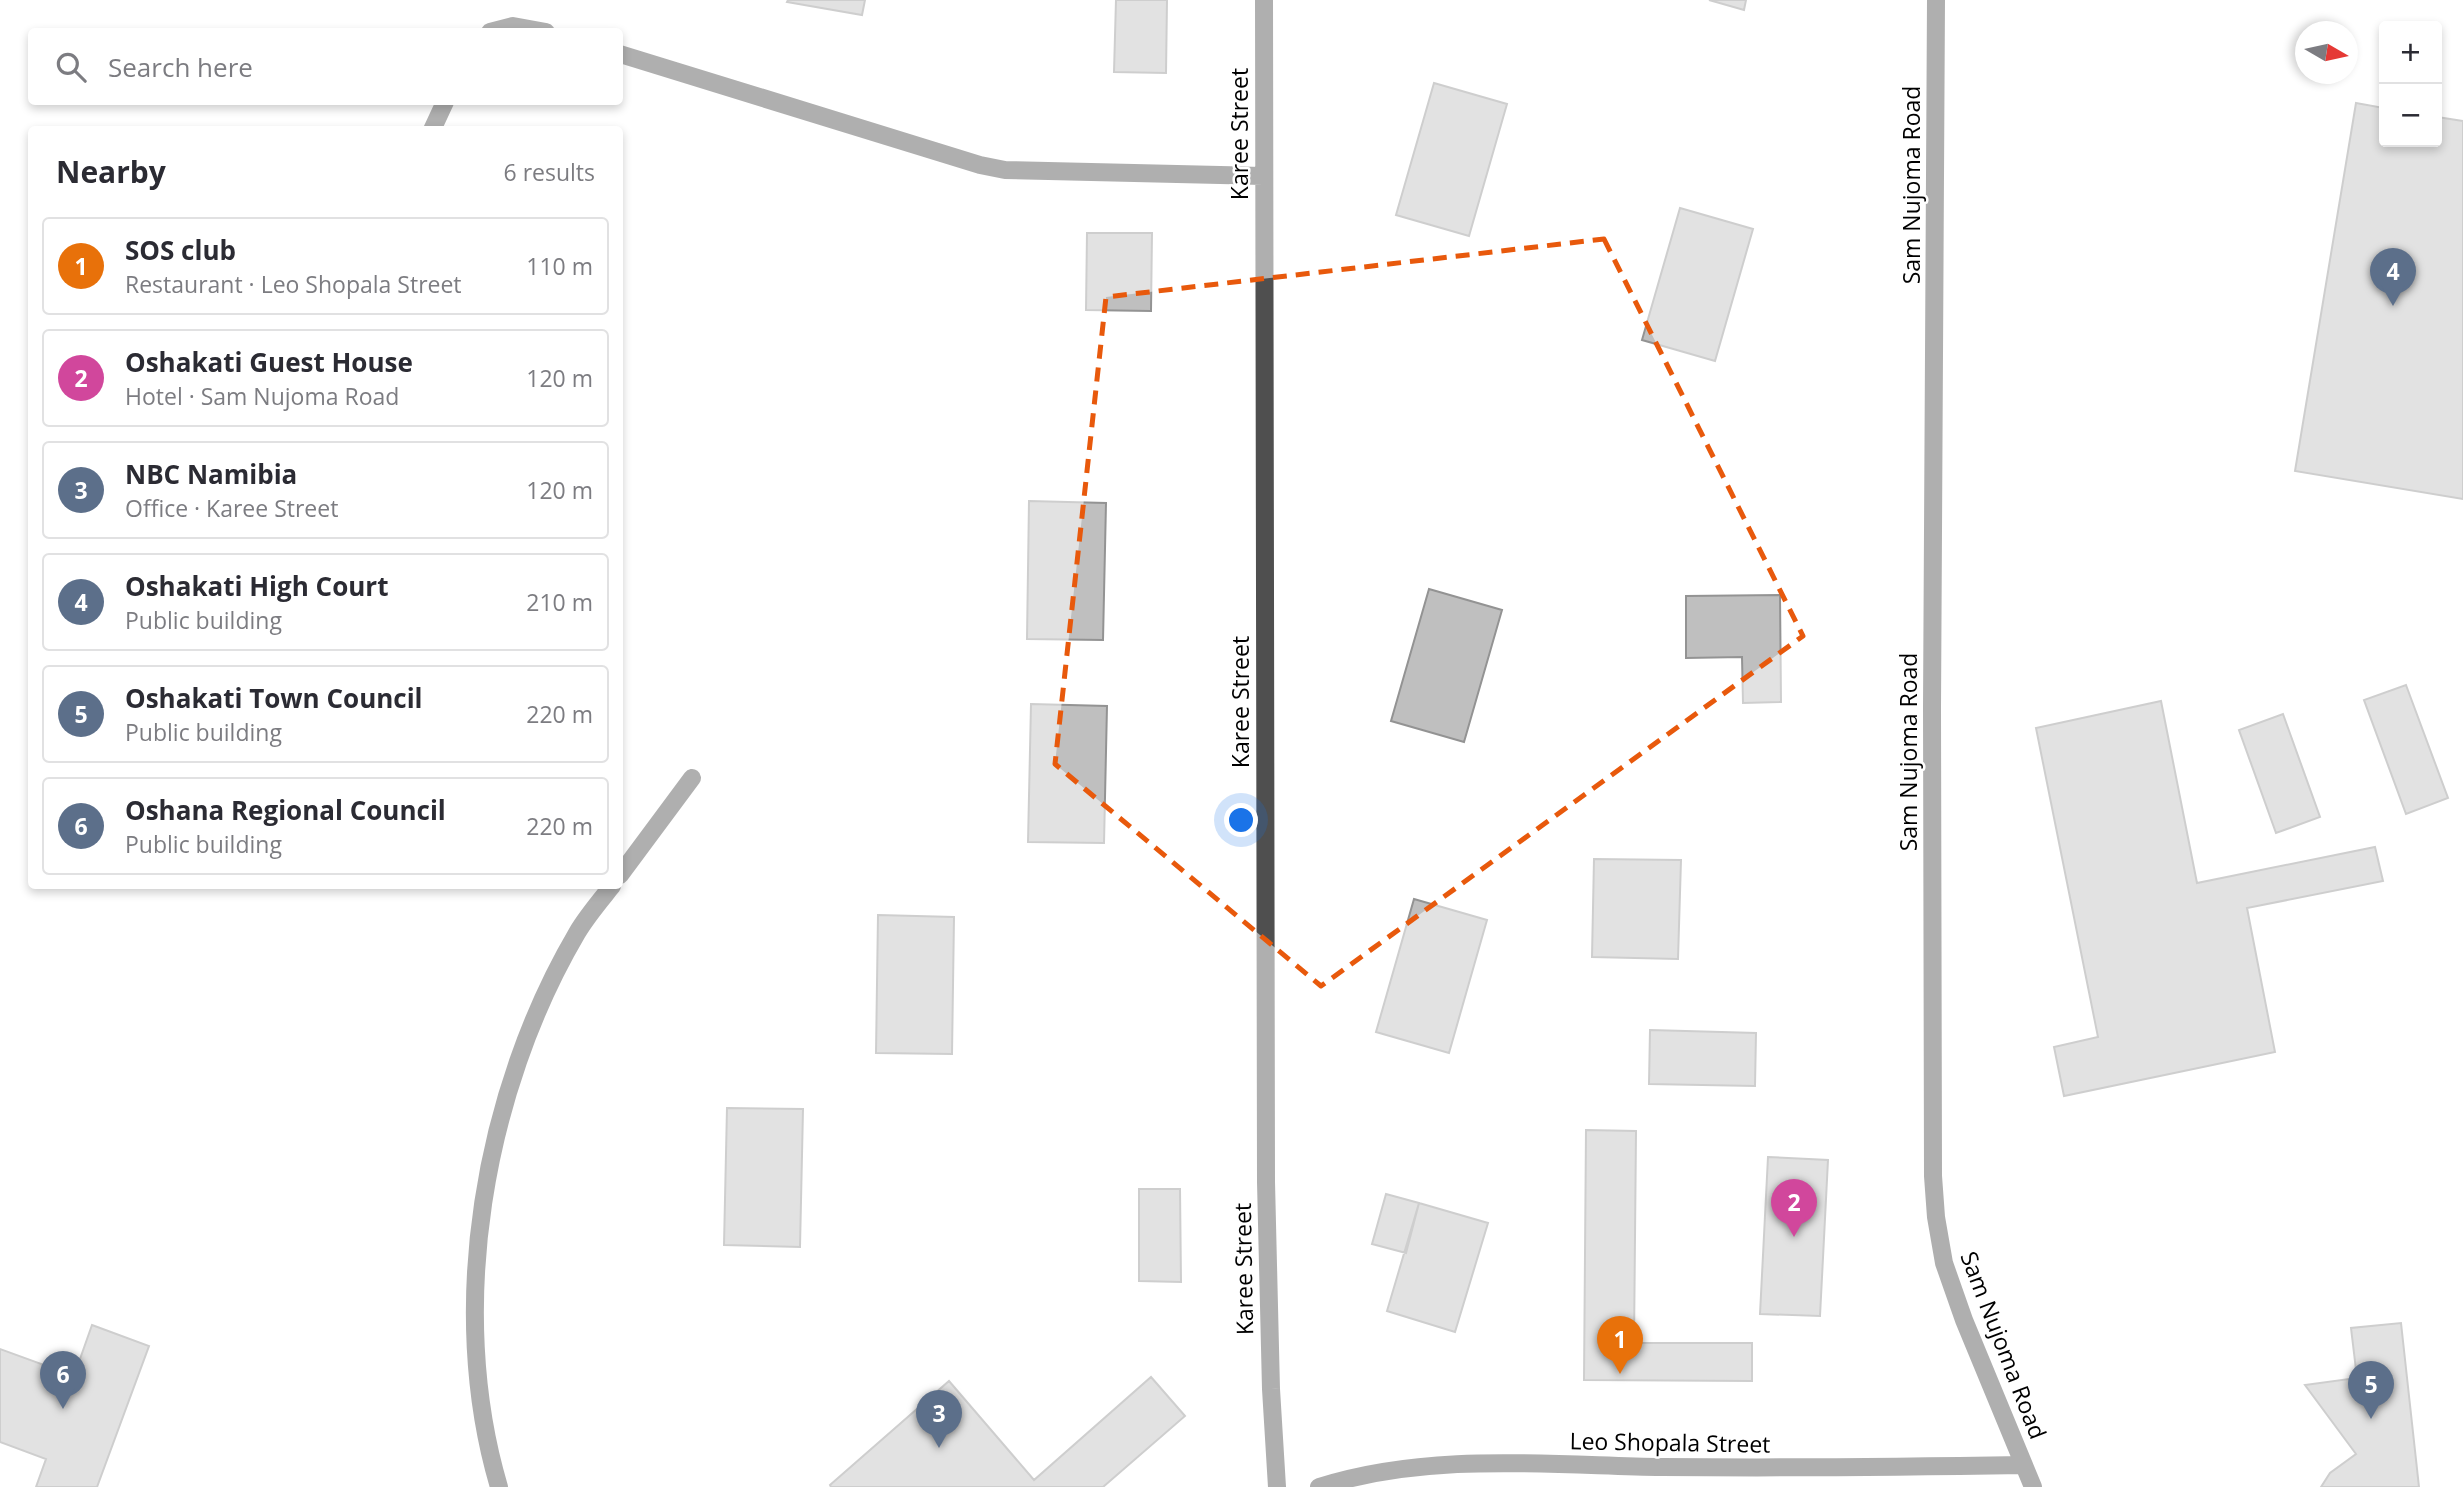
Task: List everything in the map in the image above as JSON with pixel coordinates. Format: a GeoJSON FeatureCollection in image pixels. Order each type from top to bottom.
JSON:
{"type":"FeatureCollection","features":[{"type":"Feature","properties":{"kind":"street","name":"Karee Street"},"geometry":{"type":"LineString","coordinates":[[1264,0],[1266,1182],[1271,1389],[1277,1487]]}},
{"type":"Feature","properties":{"kind":"street","name":"Sam Nujoma Road"},"geometry":{"type":"LineString","coordinates":[[1936,0],[1932,694],[1933,1176],[1936,1217],[1944,1263],[1964,1320],[2033,1487]]}},
{"type":"Feature","properties":{"kind":"street"},"geometry":{"type":"LineString","coordinates":[[505,28],[524,28]]}},
{"type":"Feature","properties":{"kind":"street"},"geometry":{"type":"LineString","coordinates":[[623,55],[1005,170],[1263,176]]}},
{"type":"Feature","properties":{"kind":"street"},"geometry":{"type":"LineString","coordinates":[[434,126],[444,105]]}},
{"type":"Feature","properties":{"kind":"street"},"geometry":{"type":"LineString","coordinates":[[623,871],[692,778]]}},
{"type":"Feature","properties":{"kind":"street"},"geometry":{"type":"LineString","coordinates":[[499,1487],[489,1452],[484,1416],[474,1290],[483,1197],[502,1112],[531,1024],[578,932],[610,889]]}},
{"type":"Feature","properties":{"kind":"street","name":"Leo Shopala Street"},"geometry":{"type":"LineString","coordinates":[[1319,1487],[1397,1468],[1467,1464],[1783,1468],[2024,1465]]}},
{"type":"Feature","properties":{"kind":"highlighted area"},"geometry":{"type":"Polygon","coordinates":[[[1604,239],[1803,636],[1321,986],[1055,764],[1106,297],[1604,239]]]}},
{"type":"Feature","properties":{"kind":"building"},"geometry":{"type":"Polygon","coordinates":[[[865,0],[862,15],[787,2],[865,0]]]}},
{"type":"Feature","properties":{"kind":"building"},"geometry":{"type":"Polygon","coordinates":[[[1116,0],[1167,0],[1166,73],[1114,72],[1116,0]]]}},
{"type":"Feature","properties":{"kind":"building"},"geometry":{"type":"Polygon","coordinates":[[[1709,0],[1746,0],[1744,10],[1709,0]]]}},
{"type":"Feature","properties":{"kind":"building"},"geometry":{"type":"Polygon","coordinates":[[[1434,83],[1507,104],[1469,236],[1396,215],[1434,83]]]}},
{"type":"Feature","properties":{"kind":"building"},"geometry":{"type":"Polygon","coordinates":[[[2356,103],[2379,107],[2379,147],[2442,147],[2442,118],[2463,121],[2463,499],[2295,471],[2356,103]]]}},
{"type":"Feature","properties":{"kind":"building"},"geometry":{"type":"Polygon","coordinates":[[[1680,208],[1753,229],[1715,361],[1642,340],[1680,208]]]}},
{"type":"Feature","properties":{"kind":"building"},"geometry":{"type":"Polygon","coordinates":[[[1087,233],[1152,233],[1151,311],[1086,310],[1087,233]]]}},
{"type":"Feature","properties":{"kind":"building"},"geometry":{"type":"Polygon","coordinates":[[[1029,501],[1106,503],[1103,640],[1027,639],[1029,501]]]}},
{"type":"Feature","properties":{"kind":"building"},"geometry":{"type":"Polygon","coordinates":[[[1429,589],[1502,610],[1464,742],[1391,721],[1429,589]]]}},
{"type":"Feature","properties":{"kind":"building"},"geometry":{"type":"Polygon","coordinates":[[[1780,595],[1781,702],[1743,703],[1742,657],[1686,658],[1686,596],[1780,595]]]}},
{"type":"Feature","properties":{"kind":"building"},"geometry":{"type":"Polygon","coordinates":[[[2406,685],[2448,798],[2406,814],[2364,700],[2406,685]]]}},
{"type":"Feature","properties":{"kind":"building"},"geometry":{"type":"Polygon","coordinates":[[[2161,701],[2197,883],[2375,847],[2383,881],[2247,908],[2275,1052],[2064,1096],[2054,1047],[2098,1037],[2036,728],[2161,701]]]}},
{"type":"Feature","properties":{"kind":"building"},"geometry":{"type":"Polygon","coordinates":[[[1031,704],[1107,706],[1104,843],[1028,842],[1031,704]]]}},
{"type":"Feature","properties":{"kind":"building"},"geometry":{"type":"Polygon","coordinates":[[[2283,714],[2320,817],[2276,833],[2239,730],[2283,714]]]}},
{"type":"Feature","properties":{"kind":"building"},"geometry":{"type":"Polygon","coordinates":[[[1594,859],[1681,860],[1678,959],[1592,957],[1594,859]]]}},
{"type":"Feature","properties":{"kind":"building"},"geometry":{"type":"Polygon","coordinates":[[[1414,899],[1487,920],[1449,1053],[1376,1032],[1414,899]]]}},
{"type":"Feature","properties":{"kind":"building"},"geometry":{"type":"Polygon","coordinates":[[[878,915],[954,917],[952,1054],[876,1053],[878,915]]]}},
{"type":"Feature","properties":{"kind":"building"},"geometry":{"type":"Polygon","coordinates":[[[1650,1030],[1756,1033],[1755,1086],[1649,1084],[1650,1030]]]}},
{"type":"Feature","properties":{"kind":"building"},"geometry":{"type":"Polygon","coordinates":[[[727,1108],[803,1109],[800,1247],[724,1245],[727,1108]]]}},
{"type":"Feature","properties":{"kind":"building"},"geometry":{"type":"Polygon","coordinates":[[[1586,1130],[1636,1131],[1634,1343],[1752,1343],[1752,1381],[1584,1380],[1586,1130]]]}},
{"type":"Feature","properties":{"kind":"building"},"geometry":{"type":"Polygon","coordinates":[[[1768,1157],[1828,1160],[1820,1316],[1760,1314],[1768,1157]]]}},
{"type":"Feature","properties":{"kind":"building"},"geometry":{"type":"Polygon","coordinates":[[[1139,1189],[1180,1189],[1181,1282],[1139,1281],[1139,1189]]]}},
{"type":"Feature","properties":{"kind":"building"},"geometry":{"type":"Polygon","coordinates":[[[1386,1194],[1419,1203],[1406,1253],[1372,1244],[1386,1194]]]}},
{"type":"Feature","properties":{"kind":"building"},"geometry":{"type":"Polygon","coordinates":[[[1419,1203],[1488,1223],[1455,1332],[1387,1311],[1419,1203]]]}},
{"type":"Feature","properties":{"kind":"building"},"geometry":{"type":"Polygon","coordinates":[[[2401,1323],[2419,1487],[2321,1487],[2330,1473],[2356,1454],[2305,1385],[2357,1378],[2351,1328],[2401,1323]]]}},
{"type":"Feature","properties":{"kind":"building"},"geometry":{"type":"Polygon","coordinates":[[[92,1325],[149,1346],[97,1487],[36,1487],[46,1459],[0,1442],[0,1349],[74,1376],[92,1325]]]}},
{"type":"Feature","properties":{"kind":"building"},"geometry":{"type":"Polygon","coordinates":[[[1151,1377],[1185,1416],[1103,1487],[830,1485],[949,1381],[1034,1480],[1151,1377]]]}},
{"type":"Feature","properties":{"kind":"place","name":"Oshakati High Court"},"geometry":{"type":"Point","coordinates":[2393,306]}},
{"type":"Feature","properties":{"kind":"place","name":"Oshakati Guest House"},"geometry":{"type":"Point","coordinates":[1794,1237]}},
{"type":"Feature","properties":{"kind":"place","name":"SOS club"},"geometry":{"type":"Point","coordinates":[1620,1374]}},
{"type":"Feature","properties":{"kind":"place","name":"Oshana Regional Council"},"geometry":{"type":"Point","coordinates":[63,1409]}},
{"type":"Feature","properties":{"kind":"place","name":"Oshakati Town Council"},"geometry":{"type":"Point","coordinates":[2371,1419]}},
{"type":"Feature","properties":{"kind":"place","name":"NBC Namibia"},"geometry":{"type":"Point","coordinates":[939,1448]}}]}
